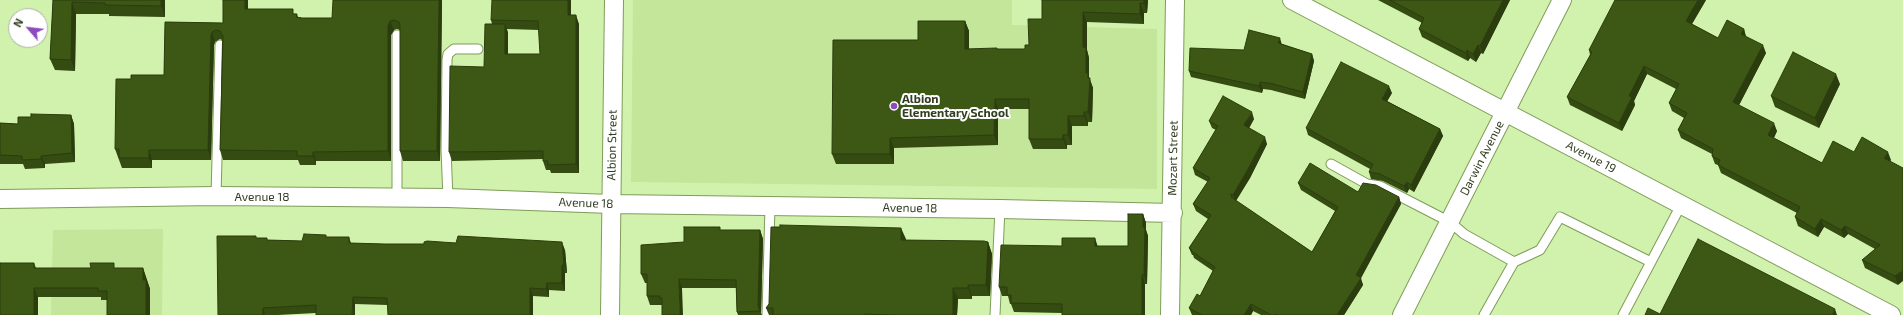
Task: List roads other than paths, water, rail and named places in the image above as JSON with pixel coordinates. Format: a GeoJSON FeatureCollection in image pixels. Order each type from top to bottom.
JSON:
{"type":"FeatureCollection","features":[{"type":"Feature","properties":{"kind":"street","name":"Albion Street"},"geometry":{"type":"LineString","coordinates":[[610,315],[614,0]]}},
{"type":"Feature","properties":{"kind":"street","name":"Mozart Street"},"geometry":{"type":"LineString","coordinates":[[1170,315],[1173,213],[1175,0]]}},
{"type":"Feature","properties":{"kind":"street","name":"Avenue 19"},"geometry":{"type":"LineString","coordinates":[[1292,0],[1891,315]]}},
{"type":"Feature","properties":{"kind":"street","name":"Darwin Avenue"},"geometry":{"type":"LineString","coordinates":[[1402,315],[1562,0]]}},
{"type":"Feature","properties":{"kind":"street","name":"Avenue 18"},"geometry":{"type":"LineString","coordinates":[[0,199],[216,196],[448,198],[611,204],[1000,209],[1173,213]]}},
{"type":"Feature","properties":{"kind":"lane"},"geometry":{"type":"LineString","coordinates":[[397,35],[397,198]]}},
{"type":"Feature","properties":{"kind":"lane"},"geometry":{"type":"LineString","coordinates":[[216,196],[220,45]]}},
{"type":"Feature","properties":{"kind":"lane"},"geometry":{"type":"LineString","coordinates":[[448,198],[446,150],[448,54],[454,49],[478,49]]}},
{"type":"Feature","properties":{"kind":"lane"},"geometry":{"type":"LineString","coordinates":[[1331,164],[1367,184],[1380,186],[1450,222],[1464,234],[1514,262]]}},
{"type":"Feature","properties":{"kind":"lane"},"geometry":{"type":"LineString","coordinates":[[1623,315],[1681,205]]}},
{"type":"Feature","properties":{"kind":"lane"},"geometry":{"type":"LineString","coordinates":[[767,315],[770,206]]}},
{"type":"Feature","properties":{"kind":"lane"},"geometry":{"type":"LineString","coordinates":[[995,315],[1000,209]]}},
{"type":"Feature","properties":{"kind":"lane"},"geometry":{"type":"LineString","coordinates":[[1484,315],[1514,262],[1540,250],[1560,217],[1650,262]]}},
{"type":"Feature","properties":{"kind":"place","name":"Albion Elementary School"},"geometry":{"type":"Point","coordinates":[894,106]}}]}
